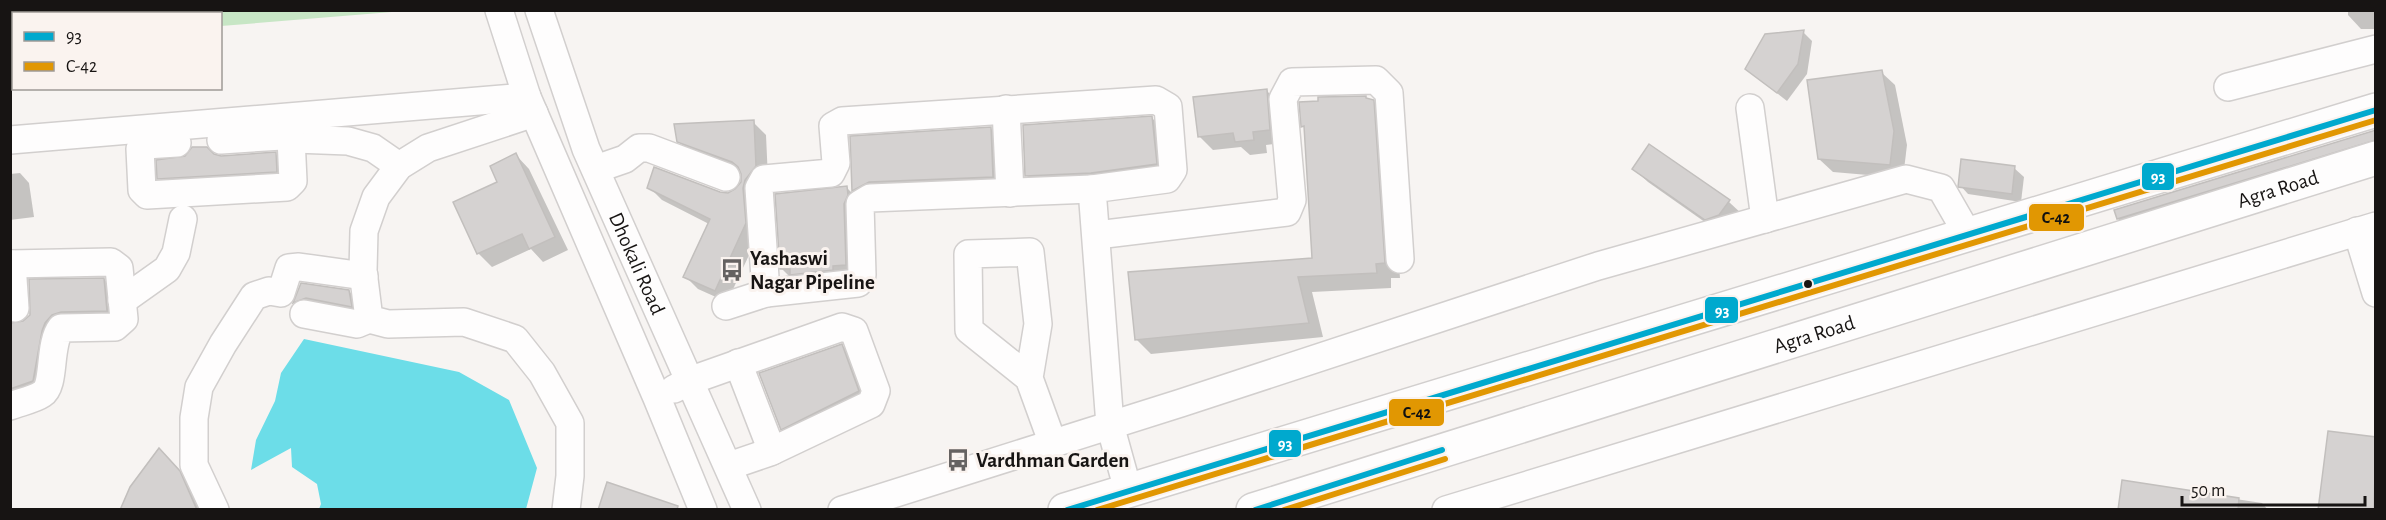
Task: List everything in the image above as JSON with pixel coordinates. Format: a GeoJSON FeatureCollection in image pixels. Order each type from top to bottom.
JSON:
{"type":"FeatureCollection","features":[{"type":"Feature","properties":{"kind":"highway"},"geometry":{"type":"LineString","coordinates":[[1065,510],[2376,110]]}},
{"type":"Feature","properties":{"kind":"highway"},"geometry":{"type":"LineString","coordinates":[[2320,127],[2335,170]]}},
{"type":"Feature","properties":{"kind":"highway","name":"Agra Road"},"geometry":{"type":"LineString","coordinates":[[1253,510],[2376,158]]}},
{"type":"Feature","properties":{"kind":"highway"},"geometry":{"type":"LineString","coordinates":[[2040,213],[2055,258]]}},
{"type":"Feature","properties":{"kind":"street","name":"Dhokali Road"},"geometry":{"type":"LineString","coordinates":[[499,10],[531,105],[703,510]]}},
{"type":"Feature","properties":{"kind":"street","name":"Dhokali Road"},"geometry":{"type":"LineString","coordinates":[[540,10],[586,149],[747,510]]}},
{"type":"Feature","properties":{"kind":"street"},"geometry":{"type":"LineString","coordinates":[[2228,87],[2376,49]]}},
{"type":"Feature","properties":{"kind":"street"},"geometry":{"type":"LineString","coordinates":[[1097,235],[1287,212],[1292,200],[1283,99],[1292,82],[1376,80],[1389,93],[1400,259]]}},
{"type":"Feature","properties":{"kind":"street"},"geometry":{"type":"LineString","coordinates":[[726,306],[766,293],[858,283],[862,275],[860,204],[870,198],[1092,189],[1167,179],[1173,170],[1168,107],[1156,100],[842,122],[833,126],[836,163],[831,173],[764,179],[759,188],[766,293]]}},
{"type":"Feature","properties":{"kind":"street"},"geometry":{"type":"LineString","coordinates":[[10,140],[531,105]]}},
{"type":"Feature","properties":{"kind":"street"},"geometry":{"type":"LineString","coordinates":[[369,319],[364,276],[364,231],[376,197],[399,166],[428,148],[531,105]]}},
{"type":"Feature","properties":{"kind":"street"},"geometry":{"type":"LineString","coordinates":[[1750,108],[1765,219]]}},
{"type":"Feature","properties":{"kind":"street"},"geometry":{"type":"LineString","coordinates":[[1006,109],[1010,193]]}},
{"type":"Feature","properties":{"kind":"street"},"geometry":{"type":"LineString","coordinates":[[291,138],[293,181],[287,187],[147,195],[142,190],[140,149],[145,144],[282,136],[348,141],[373,148],[399,166]]}},
{"type":"Feature","properties":{"kind":"street"},"geometry":{"type":"LineString","coordinates":[[596,169],[625,159],[639,148],[649,148],[726,177]]}},
{"type":"Feature","properties":{"kind":"street"},"geometry":{"type":"LineString","coordinates":[[842,510],[1053,444],[1598,266],[1906,180],[1941,188],[1968,234]]}},
{"type":"Feature","properties":{"kind":"street"},"geometry":{"type":"LineString","coordinates":[[1092,189],[1110,425],[1128,490]]}},
{"type":"Feature","properties":{"kind":"street"},"geometry":{"type":"LineString","coordinates":[[122,301],[167,269],[176,253],[183,219]]}},
{"type":"Feature","properties":{"kind":"street"},"geometry":{"type":"LineString","coordinates":[[583,230],[618,220]]}},
{"type":"Feature","properties":{"kind":"street"},"geometry":{"type":"LineString","coordinates":[[1446,510],[2366,229],[2376,293]]}},
{"type":"Feature","properties":{"kind":"street"},"geometry":{"type":"LineString","coordinates":[[1029,378],[969,330],[968,254],[1030,252],[1038,324],[1029,378],[1053,444]]}},
{"type":"Feature","properties":{"kind":"street"},"geometry":{"type":"LineString","coordinates":[[10,406],[44,393],[50,384],[54,337],[61,328],[116,327],[124,319],[119,268],[111,262],[11,264],[15,308]]}},
{"type":"Feature","properties":{"kind":"street"},"geometry":{"type":"LineString","coordinates":[[215,510],[194,465],[194,418],[199,387],[223,344],[254,296],[269,291],[281,293],[289,268],[298,267],[364,276]]}},
{"type":"Feature","properties":{"kind":"street"},"geometry":{"type":"LineString","coordinates":[[304,314],[357,324],[369,319],[388,324],[464,322],[515,339],[542,374],[570,423],[570,476],[566,510]]}},
{"type":"Feature","properties":{"kind":"street"},"geometry":{"type":"LineString","coordinates":[[657,398],[689,381],[842,327],[854,331],[876,391],[871,404],[772,451],[729,466]]}},
{"type":"Feature","properties":{"kind":"street"},"geometry":{"type":"LineString","coordinates":[[738,363],[772,451]]}},
{"type":"Feature","properties":{"kind":"green space"},"geometry":{"type":"Polygon","coordinates":[[[11,10],[404,10],[222,26],[222,12],[12,12],[11,43],[11,10]]]}},
{"type":"Feature","properties":{"kind":"water"},"geometry":{"type":"Polygon","coordinates":[[[304,339],[459,372],[509,400],[537,468],[526,509],[319,509],[321,504],[317,484],[292,467],[291,448],[251,470],[256,440],[275,401],[281,373],[304,339]]]}},
{"type":"Feature","properties":{"kind":"building"},"geometry":{"type":"Polygon","coordinates":[[[1804,30],[1798,64],[1777,93],[1745,69],[1765,34],[1804,30]]]}},
{"type":"Feature","properties":{"kind":"building"},"geometry":{"type":"Polygon","coordinates":[[[1882,70],[1894,131],[1890,165],[1818,159],[1807,80],[1882,70]]]}},
{"type":"Feature","properties":{"kind":"building"},"geometry":{"type":"Polygon","coordinates":[[[1267,89],[1270,130],[1253,132],[1254,140],[1235,142],[1233,133],[1198,137],[1193,97],[1267,89]]]}},
{"type":"Feature","properties":{"kind":"building"},"geometry":{"type":"Polygon","coordinates":[[[1366,96],[1374,100],[1385,263],[1376,264],[1377,273],[1298,277],[1309,323],[1135,340],[1128,272],[1312,258],[1304,126],[1301,127],[1299,102],[1318,101],[1318,97],[1366,96]]]}},
{"type":"Feature","properties":{"kind":"building"},"geometry":{"type":"Polygon","coordinates":[[[1152,116],[1157,164],[1091,173],[1025,176],[1023,125],[1152,116]]]}},
{"type":"Feature","properties":{"kind":"building"},"geometry":{"type":"Polygon","coordinates":[[[754,120],[756,166],[745,180],[743,188],[746,223],[715,291],[683,277],[710,219],[647,188],[654,167],[720,192],[728,193],[735,189],[741,182],[738,167],[732,162],[677,142],[674,124],[754,120]]]}},
{"type":"Feature","properties":{"kind":"building"},"geometry":{"type":"Polygon","coordinates":[[[991,127],[993,177],[869,182],[852,191],[850,136],[991,127]]]}},
{"type":"Feature","properties":{"kind":"building"},"geometry":{"type":"Polygon","coordinates":[[[2376,130],[2376,140],[2117,219],[2114,210],[2376,130]]]}},
{"type":"Feature","properties":{"kind":"building"},"geometry":{"type":"Polygon","coordinates":[[[1649,144],[1730,200],[1719,215],[1705,220],[1632,169],[1649,144]]]}},
{"type":"Feature","properties":{"kind":"building"},"geometry":{"type":"Polygon","coordinates":[[[192,147],[207,147],[214,154],[221,156],[276,152],[277,172],[157,179],[156,160],[185,156],[192,147]]]}},
{"type":"Feature","properties":{"kind":"building"},"geometry":{"type":"Polygon","coordinates":[[[516,153],[555,237],[529,249],[522,234],[477,254],[453,202],[497,182],[490,166],[516,153]]]}},
{"type":"Feature","properties":{"kind":"building"},"geometry":{"type":"Polygon","coordinates":[[[1961,159],[2015,166],[2012,194],[1958,187],[1961,159]]]}},
{"type":"Feature","properties":{"kind":"building"},"geometry":{"type":"Polygon","coordinates":[[[847,186],[848,195],[844,204],[846,265],[833,266],[833,270],[790,275],[790,269],[780,269],[775,194],[847,186]]]}},
{"type":"Feature","properties":{"kind":"building"},"geometry":{"type":"Polygon","coordinates":[[[104,278],[107,311],[61,312],[52,315],[42,331],[33,381],[10,389],[10,323],[23,321],[30,315],[29,279],[104,278]]]}},
{"type":"Feature","properties":{"kind":"building"},"geometry":{"type":"Polygon","coordinates":[[[301,283],[349,290],[352,307],[306,298],[293,303],[301,283]]]}},
{"type":"Feature","properties":{"kind":"building"},"geometry":{"type":"Polygon","coordinates":[[[842,344],[859,391],[781,430],[759,373],[842,344]]]}},
{"type":"Feature","properties":{"kind":"building"},"geometry":{"type":"Polygon","coordinates":[[[2328,431],[2376,437],[2374,510],[2318,510],[2328,431]]]}},
{"type":"Feature","properties":{"kind":"building"},"geometry":{"type":"Polygon","coordinates":[[[159,448],[180,471],[197,510],[120,510],[130,487],[159,448]]]}},
{"type":"Feature","properties":{"kind":"building"},"geometry":{"type":"Polygon","coordinates":[[[2122,480],[2239,498],[2238,510],[2118,510],[2122,480]]]}},
{"type":"Feature","properties":{"kind":"building"},"geometry":{"type":"Polygon","coordinates":[[[607,482],[678,506],[677,510],[598,510],[607,482]]]}},
{"type":"Feature","properties":{"kind":"transit line","name":"93"},"geometry":{"type":"LineString","coordinates":[[1067,510],[2376,110]]}},
{"type":"Feature","properties":{"kind":"transit line","name":"C-42"},"geometry":{"type":"LineString","coordinates":[[1097,510],[2376,120]]}},
{"type":"Feature","properties":{"kind":"transit line","name":"93"},"geometry":{"type":"LineString","coordinates":[[1255,510],[1442,450]]}},
{"type":"Feature","properties":{"kind":"transit line","name":"C-42"},"geometry":{"type":"LineString","coordinates":[[1284,510],[1445,459]]}},
{"type":"Feature","properties":{"kind":"place","name":"Yashaswi Nagar Pipeline"},"geometry":{"type":"Point","coordinates":[732,270]}},
{"type":"Feature","properties":{"kind":"place","name":"Vardhman Garden"},"geometry":{"type":"Point","coordinates":[958,460]}}]}
